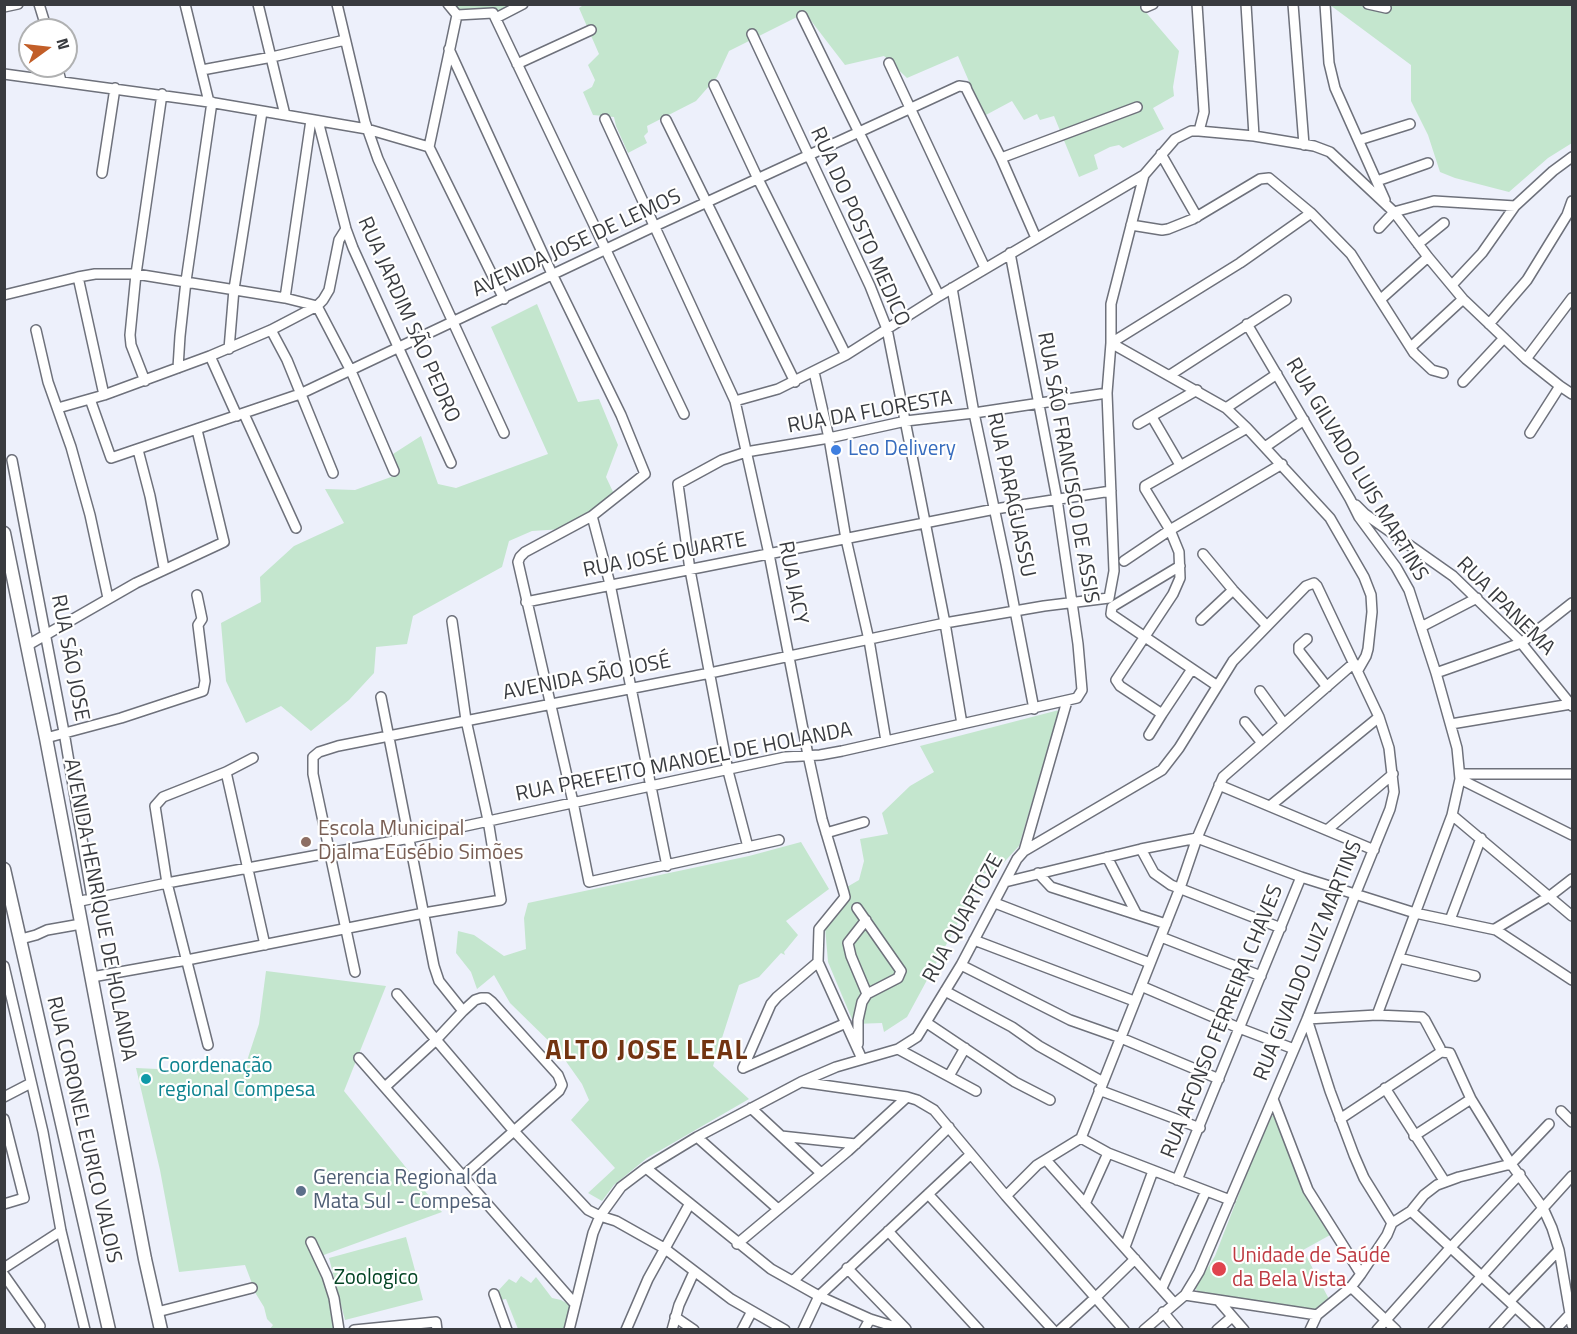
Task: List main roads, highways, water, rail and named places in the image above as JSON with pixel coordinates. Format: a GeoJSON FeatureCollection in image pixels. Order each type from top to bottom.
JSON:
{"type":"FeatureCollection","features":[{"type":"Feature","properties":{"kind":"main road","name":"AVENIDA HENRIQUE DE HOLANDA"},"geometry":{"type":"LineString","coordinates":[[4,533],[28,645],[76,902],[161,1329]]}},
{"type":"Feature","properties":{"kind":"main road","name":"RUA CORONEL EURICO VALOIS"},"geometry":{"type":"LineString","coordinates":[[4,869],[109,1329]]}},
{"type":"Feature","properties":{"kind":"place","name":"Leo Delivery"},"geometry":{"type":"Point","coordinates":[836,450]}},
{"type":"Feature","properties":{"kind":"place","name":"Escola Municipal Djalma Eusébio Simões"},"geometry":{"type":"Point","coordinates":[306,842]}},
{"type":"Feature","properties":{"kind":"place","name":"Coordenação regional Compesa"},"geometry":{"type":"Point","coordinates":[146,1079]}},
{"type":"Feature","properties":{"kind":"place","name":"Gerencia Regional da Mata Sul - Compesa"},"geometry":{"type":"Point","coordinates":[301,1191]}},
{"type":"Feature","properties":{"kind":"place","name":"Unidade de Saúde da Bela Vista"},"geometry":{"type":"Point","coordinates":[1219,1269]}},
{"type":"Feature","properties":{"kind":"district","name":"ALTO JOSE LEAL"},"geometry":{"type":"Point","coordinates":[647,1052]}},
{"type":"Feature","properties":{"kind":"park label","name":"Zoologico"},"geometry":{"type":"Point","coordinates":[376,1279]}}]}
